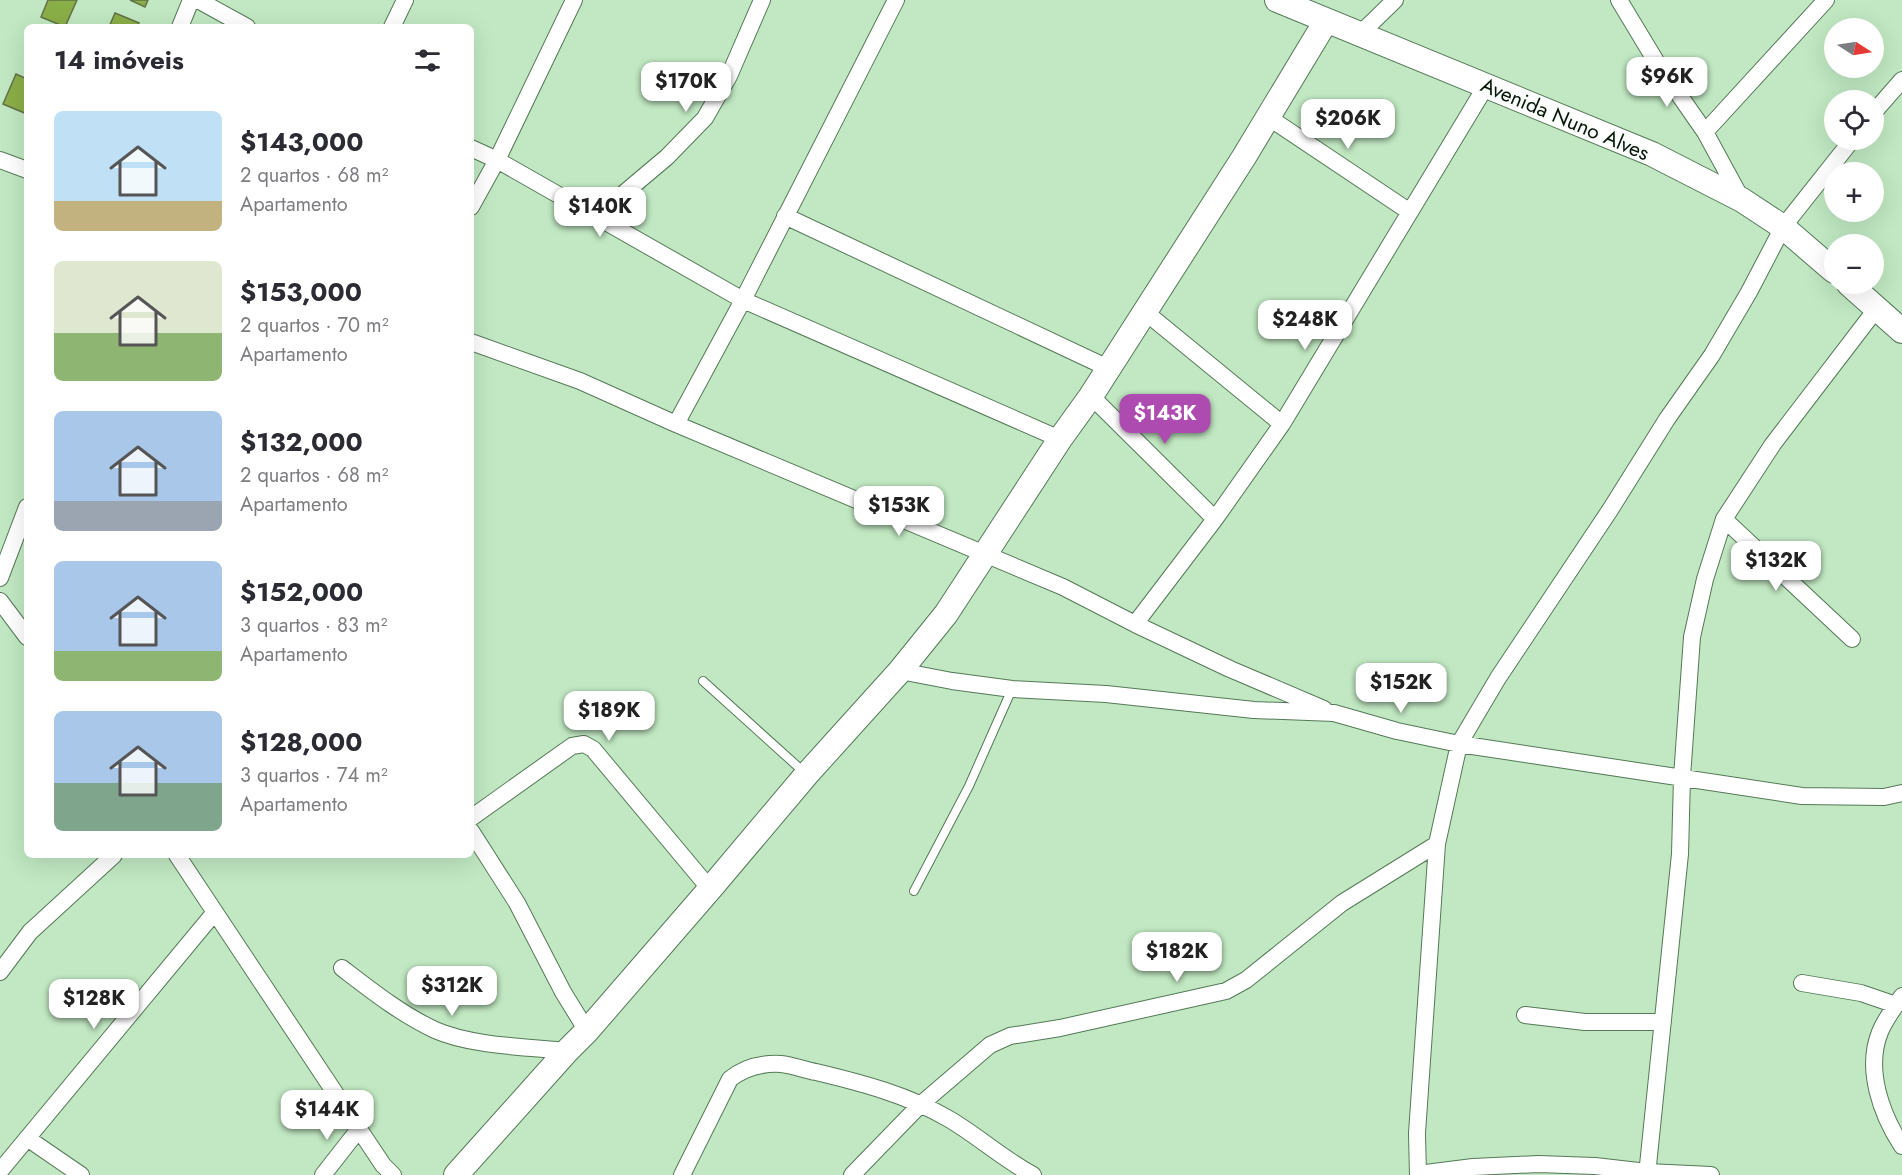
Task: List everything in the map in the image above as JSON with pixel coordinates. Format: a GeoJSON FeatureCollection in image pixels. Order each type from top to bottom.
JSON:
{"type":"FeatureCollection","features":[{"type":"Feature","properties":{"kind":"street"},"geometry":{"type":"LineString","coordinates":[[181,24],[191,0]]}},
{"type":"Feature","properties":{"kind":"street"},"geometry":{"type":"LineString","coordinates":[[198,0],[242,24]]}},
{"type":"Feature","properties":{"kind":"street"},"geometry":{"type":"LineString","coordinates":[[393,24],[405,0]]}},
{"type":"Feature","properties":{"kind":"street"},"geometry":{"type":"LineString","coordinates":[[474,202],[497,160],[574,0]]}},
{"type":"Feature","properties":{"kind":"street"},"geometry":{"type":"LineString","coordinates":[[597,216],[667,157],[705,118],[729,76],[762,0]]}},
{"type":"Feature","properties":{"kind":"street"},"geometry":{"type":"LineString","coordinates":[[676,424],[743,300],[896,0]]}},
{"type":"Feature","properties":{"kind":"street","name":"Avenida Nuno Alves"},"geometry":{"type":"LineString","coordinates":[[1277,0],[1652,154],[1742,200],[1783,227],[1824,262]]}},
{"type":"Feature","properties":{"kind":"street"},"geometry":{"type":"LineString","coordinates":[[1360,34],[1395,0]]}},
{"type":"Feature","properties":{"kind":"street"},"geometry":{"type":"LineString","coordinates":[[1619,0],[1657,63],[1705,132],[1742,200]]}},
{"type":"Feature","properties":{"kind":"street"},"geometry":{"type":"LineString","coordinates":[[1705,132],[1826,0]]}},
{"type":"Feature","properties":{"kind":"street"},"geometry":{"type":"LineString","coordinates":[[456,1175],[567,1051],[587,1032],[807,774],[900,671],[946,614],[1060,439],[1091,396],[1268,117],[1326,21]]}},
{"type":"Feature","properties":{"kind":"street"},"geometry":{"type":"LineString","coordinates":[[1884,101],[1902,80]]}},
{"type":"Feature","properties":{"kind":"street"},"geometry":{"type":"LineString","coordinates":[[1135,624],[1215,519],[1282,424],[1486,86]]}},
{"type":"Feature","properties":{"kind":"street"},"geometry":{"type":"LineString","coordinates":[[1268,117],[1410,212]]}},
{"type":"Feature","properties":{"kind":"street"},"geometry":{"type":"LineString","coordinates":[[474,149],[497,160],[743,300],[1060,439]]}},
{"type":"Feature","properties":{"kind":"street"},"geometry":{"type":"LineString","coordinates":[[1711,1175],[1647,1173],[1595,1166],[1538,1164],[1473,1167],[1418,1174],[1417,1133],[1437,844],[1459,744],[1498,678],[1610,510],[1667,419],[1712,355],[1783,227],[1844,150]]}},
{"type":"Feature","properties":{"kind":"street"},"geometry":{"type":"LineString","coordinates":[[0,160],[24,169]]}},
{"type":"Feature","properties":{"kind":"street"},"geometry":{"type":"LineString","coordinates":[[785,216],[1108,368]]}},
{"type":"Feature","properties":{"kind":"street"},"geometry":{"type":"LineString","coordinates":[[1861,294],[1902,331]]}},
{"type":"Feature","properties":{"kind":"street"},"geometry":{"type":"LineString","coordinates":[[1647,1173],[1680,855],[1682,777],[1692,637],[1705,579],[1724,519],[1773,444],[1877,308]]}},
{"type":"Feature","properties":{"kind":"street"},"geometry":{"type":"LineString","coordinates":[[1144,311],[1282,424]]}},
{"type":"Feature","properties":{"kind":"street"},"geometry":{"type":"LineString","coordinates":[[474,343],[580,381],[676,424],[1063,587],[1230,669],[1334,713],[1397,731],[1459,744],[1802,796],[1884,797],[1902,793]]}},
{"type":"Feature","properties":{"kind":"street"},"geometry":{"type":"LineString","coordinates":[[1091,396],[1215,519]]}},
{"type":"Feature","properties":{"kind":"street"},"geometry":{"type":"LineString","coordinates":[[0,578],[24,515]]}},
{"type":"Feature","properties":{"kind":"street"},"geometry":{"type":"LineString","coordinates":[[1724,519],[1852,639]]}},
{"type":"Feature","properties":{"kind":"street"},"geometry":{"type":"LineString","coordinates":[[0,601],[24,633]]}},
{"type":"Feature","properties":{"kind":"street"},"geometry":{"type":"LineString","coordinates":[[900,671],[1012,689],[1106,694],[1254,710],[1334,713]]}},
{"type":"Feature","properties":{"kind":"street"},"geometry":{"type":"LineString","coordinates":[[474,816],[572,746],[584,744],[593,749],[710,889]]}},
{"type":"Feature","properties":{"kind":"street"},"geometry":{"type":"LineString","coordinates":[[474,836],[517,903],[563,992],[587,1032]]}},
{"type":"Feature","properties":{"kind":"street"},"geometry":{"type":"LineString","coordinates":[[852,1175],[921,1105],[990,1045],[1010,1035],[1060,1028],[1226,991],[1246,980],[1342,903],[1437,844]]}},
{"type":"Feature","properties":{"kind":"street"},"geometry":{"type":"LineString","coordinates":[[0,972],[30,932],[111,858]]}},
{"type":"Feature","properties":{"kind":"street"},"geometry":{"type":"LineString","coordinates":[[179,858],[383,1165],[393,1175]]}},
{"type":"Feature","properties":{"kind":"street"},"geometry":{"type":"LineString","coordinates":[[0,1171],[215,912]]}},
{"type":"Feature","properties":{"kind":"street"},"geometry":{"type":"LineString","coordinates":[[342,968],[391,1006],[436,1030],[473,1041],[567,1051]]}},
{"type":"Feature","properties":{"kind":"street"},"geometry":{"type":"LineString","coordinates":[[1802,983],[1839,988],[1899,1001],[1880,1031],[1874,1066],[1882,1106],[1902,1146]]}},
{"type":"Feature","properties":{"kind":"street"},"geometry":{"type":"LineString","coordinates":[[1525,1016],[1585,1022],[1663,1022]]}},
{"type":"Feature","properties":{"kind":"street"},"geometry":{"type":"LineString","coordinates":[[682,1175],[729,1079],[741,1070],[781,1064],[900,1095],[949,1119],[1012,1164],[1033,1175]]}},
{"type":"Feature","properties":{"kind":"street"},"geometry":{"type":"LineString","coordinates":[[323,1175],[359,1129]]}},
{"type":"Feature","properties":{"kind":"street"},"geometry":{"type":"LineString","coordinates":[[27,1138],[81,1175]]}},
{"type":"Feature","properties":{"kind":"lane"},"geometry":{"type":"LineString","coordinates":[[703,681],[807,774]]}},
{"type":"Feature","properties":{"kind":"lane"},"geometry":{"type":"LineString","coordinates":[[914,891],[969,786],[1012,689]]}},
{"type":"Feature","properties":{"kind":"building"},"geometry":{"type":"Polygon","coordinates":[[[48,0],[77,0],[66,24],[58,24],[41,17],[48,0]]]}},
{"type":"Feature","properties":{"kind":"building"},"geometry":{"type":"Polygon","coordinates":[[[130,0],[148,0],[145,7],[130,0]]]}},
{"type":"Feature","properties":{"kind":"building"},"geometry":{"type":"Polygon","coordinates":[[[115,13],[139,23],[138,24],[110,24],[115,13]]]}},
{"type":"Feature","properties":{"kind":"building"},"geometry":{"type":"Polygon","coordinates":[[[16,74],[24,78],[24,113],[3,104],[16,74]]]}}]}
